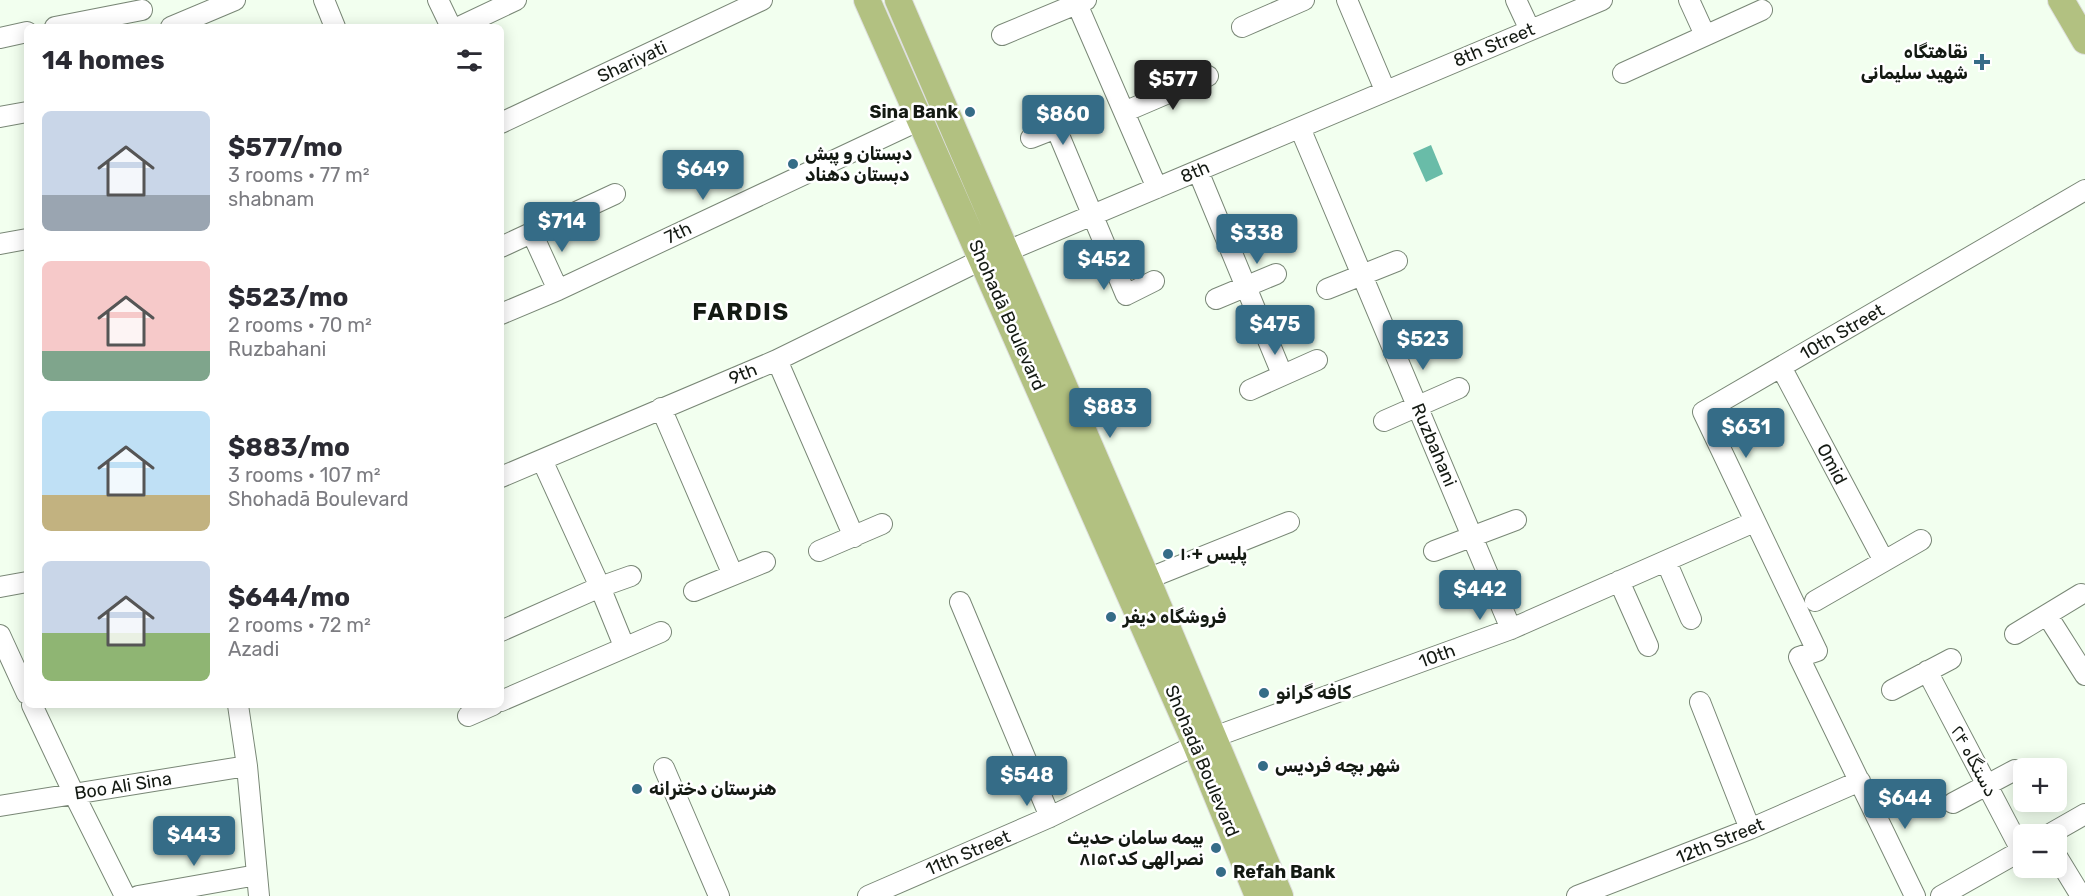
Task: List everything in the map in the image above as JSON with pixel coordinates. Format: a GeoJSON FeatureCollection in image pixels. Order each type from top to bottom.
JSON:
{"type":"FeatureCollection","features":[{"type":"Feature","properties":{"kind":"main road","name":"Shohadā Boulevard"},"geometry":{"type":"LineString","coordinates":[[867,0],[1056,426],[1280,896]]}},
{"type":"Feature","properties":{"kind":"main road","name":"Shohadā Boulevard"},"geometry":{"type":"LineString","coordinates":[[898,0],[1147,579],[1258,896]]}},
{"type":"Feature","properties":{"kind":"main road"},"geometry":{"type":"LineString","coordinates":[[2061,0],[2085,40]]}},
{"type":"Feature","properties":{"kind":"street"},"geometry":{"type":"LineString","coordinates":[[178,24],[235,0]]}},
{"type":"Feature","properties":{"kind":"street"},"geometry":{"type":"LineString","coordinates":[[324,0],[334,24]]}},
{"type":"Feature","properties":{"kind":"street"},"geometry":{"type":"LineString","coordinates":[[438,0],[450,24]]}},
{"type":"Feature","properties":{"kind":"street"},"geometry":{"type":"LineString","coordinates":[[465,24],[516,0]]}},
{"type":"Feature","properties":{"kind":"street","name":"Shariyati"},"geometry":{"type":"LineString","coordinates":[[504,122],[762,0]]}},
{"type":"Feature","properties":{"kind":"street"},"geometry":{"type":"LineString","coordinates":[[1242,27],[1304,0]]}},
{"type":"Feature","properties":{"kind":"street"},"geometry":{"type":"LineString","coordinates":[[1347,0],[1385,90]]}},
{"type":"Feature","properties":{"kind":"street"},"geometry":{"type":"LineString","coordinates":[[1516,0],[1530,30]]}},
{"type":"Feature","properties":{"kind":"street","name":"8th Street"},"geometry":{"type":"LineString","coordinates":[[1385,90],[1602,0]]}},
{"type":"Feature","properties":{"kind":"street"},"geometry":{"type":"LineString","coordinates":[[1689,0],[1705,35]]}},
{"type":"Feature","properties":{"kind":"street"},"geometry":{"type":"LineString","coordinates":[[1002,35],[1081,2],[1157,188]]}},
{"type":"Feature","properties":{"kind":"street"},"geometry":{"type":"LineString","coordinates":[[1623,73],[1762,10]]}},
{"type":"Feature","properties":{"kind":"street"},"geometry":{"type":"LineString","coordinates":[[72,24],[142,12]]}},
{"type":"Feature","properties":{"kind":"street"},"geometry":{"type":"LineString","coordinates":[[0,38],[24,33]]}},
{"type":"Feature","properties":{"kind":"street"},"geometry":{"type":"LineString","coordinates":[[1124,111],[1208,76]]}},
{"type":"Feature","properties":{"kind":"street","name":"8th"},"geometry":{"type":"LineString","coordinates":[[1005,252],[1385,90]]}},
{"type":"Feature","properties":{"kind":"street"},"geometry":{"type":"LineString","coordinates":[[0,117],[24,113]]}},
{"type":"Feature","properties":{"kind":"street"},"geometry":{"type":"LineString","coordinates":[[1031,138],[1082,118]]}},
{"type":"Feature","properties":{"kind":"street","name":"7th"},"geometry":{"type":"LineString","coordinates":[[504,313],[558,290],[920,120]]}},
{"type":"Feature","properties":{"kind":"street"},"geometry":{"type":"LineString","coordinates":[[1056,128],[1126,295],[1154,281]]}},
{"type":"Feature","properties":{"kind":"street","name":"Ruzbahani"},"geometry":{"type":"LineString","coordinates":[[1300,128],[1512,629]]}},
{"type":"Feature","properties":{"kind":"street"},"geometry":{"type":"LineString","coordinates":[[1198,171],[1282,374]]}},
{"type":"Feature","properties":{"kind":"street","name":"10th Street"},"geometry":{"type":"LineString","coordinates":[[1860,781],[1799,657],[1817,651],[1703,412],[2085,190]]}},
{"type":"Feature","properties":{"kind":"street"},"geometry":{"type":"LineString","coordinates":[[504,246],[615,194]]}},
{"type":"Feature","properties":{"kind":"street"},"geometry":{"type":"LineString","coordinates":[[532,233],[558,290]]}},
{"type":"Feature","properties":{"kind":"street"},"geometry":{"type":"LineString","coordinates":[[0,244],[24,240]]}},
{"type":"Feature","properties":{"kind":"street","name":"9th"},"geometry":{"type":"LineString","coordinates":[[504,476],[777,360],[981,260]]}},
{"type":"Feature","properties":{"kind":"street"},"geometry":{"type":"LineString","coordinates":[[1327,289],[1397,261]]}},
{"type":"Feature","properties":{"kind":"street"},"geometry":{"type":"LineString","coordinates":[[1216,299],[1276,274]]}},
{"type":"Feature","properties":{"kind":"street"},"geometry":{"type":"LineString","coordinates":[[777,360],[854,537]]}},
{"type":"Feature","properties":{"kind":"street"},"geometry":{"type":"LineString","coordinates":[[1250,390],[1317,360]]}},
{"type":"Feature","properties":{"kind":"street","name":"Omid"},"geometry":{"type":"LineString","coordinates":[[1781,367],[1884,561]]}},
{"type":"Feature","properties":{"kind":"street"},"geometry":{"type":"LineString","coordinates":[[1384,421],[1459,388]]}},
{"type":"Feature","properties":{"kind":"street"},"geometry":{"type":"LineString","coordinates":[[661,408],[733,575]]}},
{"type":"Feature","properties":{"kind":"street"},"geometry":{"type":"LineString","coordinates":[[542,460],[600,587],[624,646]]}},
{"type":"Feature","properties":{"kind":"street"},"geometry":{"type":"LineString","coordinates":[[1434,551],[1516,520]]}},
{"type":"Feature","properties":{"kind":"street"},"geometry":{"type":"LineString","coordinates":[[1147,579],[1289,522]]}},
{"type":"Feature","properties":{"kind":"street","name":"10th"},"geometry":{"type":"LineString","coordinates":[[1205,741],[1512,629],[1754,522]]}},
{"type":"Feature","properties":{"kind":"street"},"geometry":{"type":"LineString","coordinates":[[819,551],[882,524]]}},
{"type":"Feature","properties":{"kind":"street"},"geometry":{"type":"LineString","coordinates":[[1815,601],[1921,540]]}},
{"type":"Feature","properties":{"kind":"street"},"geometry":{"type":"LineString","coordinates":[[1666,561],[1691,619]]}},
{"type":"Feature","properties":{"kind":"street"},"geometry":{"type":"LineString","coordinates":[[694,591],[765,562]]}},
{"type":"Feature","properties":{"kind":"street"},"geometry":{"type":"LineString","coordinates":[[504,630],[600,587],[632,576]]}},
{"type":"Feature","properties":{"kind":"street"},"geometry":{"type":"LineString","coordinates":[[1619,581],[1648,646]]}},
{"type":"Feature","properties":{"kind":"street"},"geometry":{"type":"LineString","coordinates":[[0,587],[24,583]]}},
{"type":"Feature","properties":{"kind":"street"},"geometry":{"type":"LineString","coordinates":[[2015,634],[2081,594]]}},
{"type":"Feature","properties":{"kind":"street"},"geometry":{"type":"LineString","coordinates":[[960,602],[1050,817]]}},
{"type":"Feature","properties":{"kind":"street"},"geometry":{"type":"LineString","coordinates":[[2047,615],[2085,675]]}},
{"type":"Feature","properties":{"kind":"street"},"geometry":{"type":"LineString","coordinates":[[504,700],[661,632]]}},
{"type":"Feature","properties":{"kind":"street"},"geometry":{"type":"LineString","coordinates":[[0,635],[24,688]]}},
{"type":"Feature","properties":{"kind":"street"},"geometry":{"type":"LineString","coordinates":[[1892,690],[1951,659]]}},
{"type":"Feature","properties":{"kind":"street","name":"۲۴ دستگاه"},"geometry":{"type":"LineString","coordinates":[[1927,671],[2013,833]]}},
{"type":"Feature","properties":{"kind":"street"},"geometry":{"type":"LineString","coordinates":[[1700,702],[1750,829]]}},
{"type":"Feature","properties":{"kind":"street"},"geometry":{"type":"LineString","coordinates":[[33,708],[125,896]]}},
{"type":"Feature","properties":{"kind":"street"},"geometry":{"type":"LineString","coordinates":[[238,708],[247,766],[259,896]]}},
{"type":"Feature","properties":{"kind":"street"},"geometry":{"type":"LineString","coordinates":[[468,716],[486,708]]}},
{"type":"Feature","properties":{"kind":"street","name":"11th Street"},"geometry":{"type":"LineString","coordinates":[[868,896],[1050,817],[1205,741]]}},
{"type":"Feature","properties":{"kind":"street","name":"Boo Ali Sina"},"geometry":{"type":"LineString","coordinates":[[0,806],[247,766]]}},
{"type":"Feature","properties":{"kind":"street"},"geometry":{"type":"LineString","coordinates":[[664,768],[719,896]]}},
{"type":"Feature","properties":{"kind":"street"},"geometry":{"type":"LineString","coordinates":[[1953,802],[2013,771]]}},
{"type":"Feature","properties":{"kind":"street"},"geometry":{"type":"LineString","coordinates":[[1860,781],[1916,896]]}},
{"type":"Feature","properties":{"kind":"street","name":"12th Street"},"geometry":{"type":"LineString","coordinates":[[1577,896],[1750,829],[1860,781]]}},
{"type":"Feature","properties":{"kind":"street"},"geometry":{"type":"LineString","coordinates":[[2067,824],[2085,814]]}},
{"type":"Feature","properties":{"kind":"street"},"geometry":{"type":"LineString","coordinates":[[1941,896],[2013,854]]}},
{"type":"Feature","properties":{"kind":"street"},"geometry":{"type":"LineString","coordinates":[[2067,873],[2081,896]]}},
{"type":"Feature","properties":{"kind":"street"},"geometry":{"type":"LineString","coordinates":[[138,896],[257,875]]}},
{"type":"Feature","properties":{"kind":"water"},"geometry":{"type":"Polygon","coordinates":[[[1431,145],[1443,174],[1426,182],[1413,153],[1431,145]]]}},
{"type":"Feature","properties":{"kind":"place","name":"نقاهتگاه شهید سلیمانی"},"geometry":{"type":"Point","coordinates":[1982,62]}},
{"type":"Feature","properties":{"kind":"place","name":"Sina Bank"},"geometry":{"type":"Point","coordinates":[970,112]}},
{"type":"Feature","properties":{"kind":"place","name":"دبستان و پبش دبستان دهناد"},"geometry":{"type":"Point","coordinates":[793,164]}},
{"type":"Feature","properties":{"kind":"place","name":"پلیس +۱۰"},"geometry":{"type":"Point","coordinates":[1168,554]}},
{"type":"Feature","properties":{"kind":"place","name":"فروشگاه دیفر"},"geometry":{"type":"Point","coordinates":[1111,617]}},
{"type":"Feature","properties":{"kind":"place","name":"کافه گرانو"},"geometry":{"type":"Point","coordinates":[1264,693]}},
{"type":"Feature","properties":{"kind":"place","name":"شهر بچه فردیس"},"geometry":{"type":"Point","coordinates":[1263,766]}},
{"type":"Feature","properties":{"kind":"place","name":"هنرستان دخترانه"},"geometry":{"type":"Point","coordinates":[637,789]}},
{"type":"Feature","properties":{"kind":"place","name":"بیمه سامان حدیث نصرالهی کد۸۱۵۲"},"geometry":{"type":"Point","coordinates":[1216,848]}},
{"type":"Feature","properties":{"kind":"place","name":"Refah Bank"},"geometry":{"type":"Point","coordinates":[1221,872]}},
{"type":"Feature","properties":{"kind":"district","name":"FARDIS"},"geometry":{"type":"Point","coordinates":[741,312]}}]}
